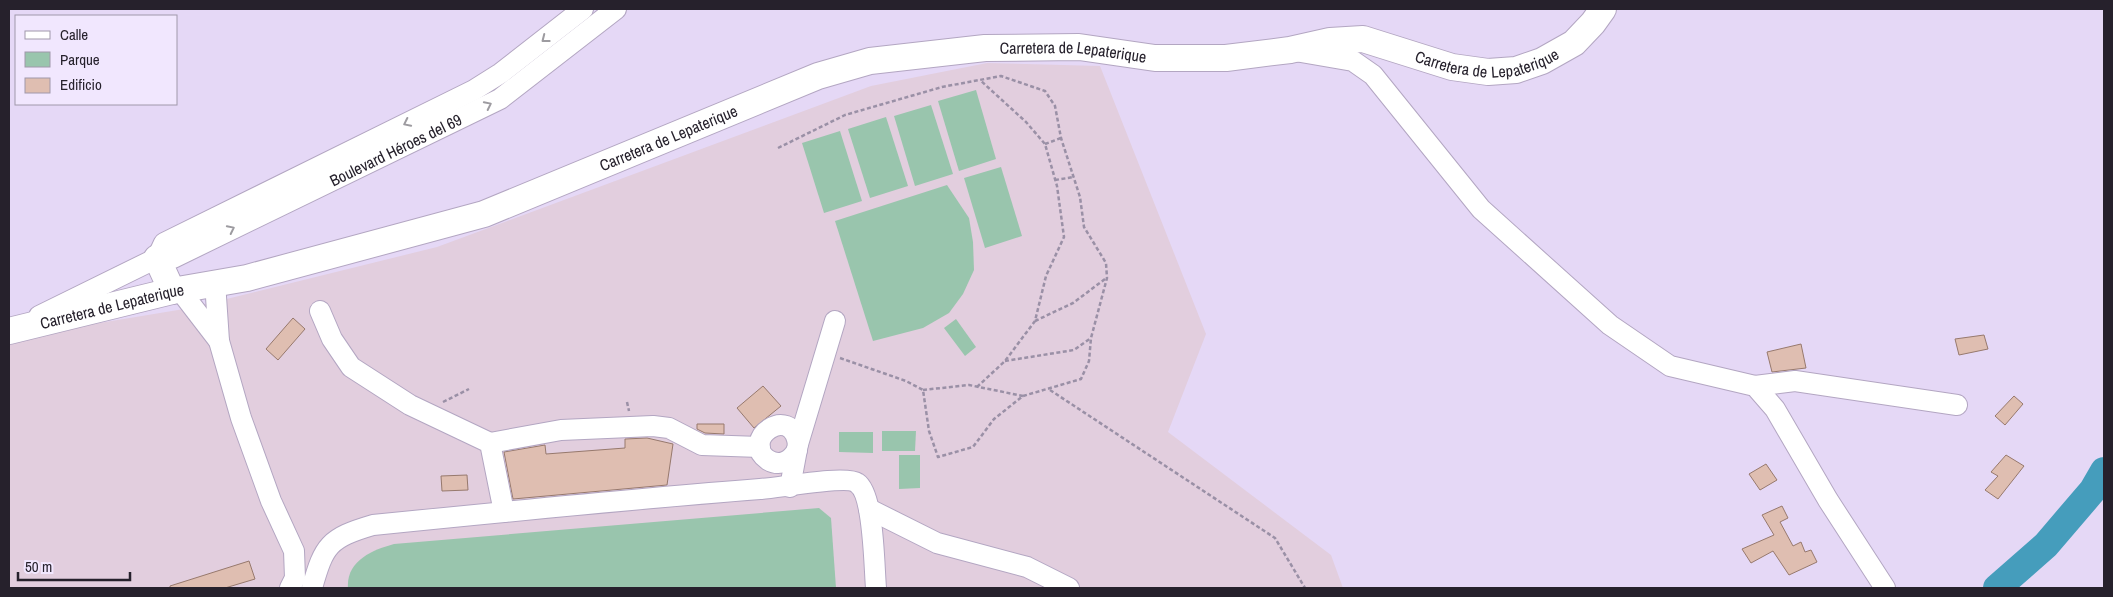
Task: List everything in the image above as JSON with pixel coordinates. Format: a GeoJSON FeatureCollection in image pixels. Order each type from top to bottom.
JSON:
{"type":"FeatureCollection","features":[{"type":"Feature","properties":{"kind":"main road","name":"Carretera de Lepaterique"},"geometry":{"type":"LineString","coordinates":[[9,331],[176,290],[247,278],[484,214],[818,76],[870,61],[985,48],[1079,48],[1164,58],[1226,58],[1290,50],[1330,41],[1363,39],[1452,67],[1488,72],[1516,70],[1542,61],[1574,43],[1603,9]]}},
{"type":"Feature","properties":{"kind":"main road"},"geometry":{"type":"LineString","coordinates":[[157,258],[176,290]]}},
{"type":"Feature","properties":{"kind":"street","name":"Boulevard Héroes del 69"},"geometry":{"type":"LineString","coordinates":[[157,258],[164,243],[474,90],[501,73],[583,9]]}},
{"type":"Feature","properties":{"kind":"street","name":"Boulevard Héroes del 69"},"geometry":{"type":"LineString","coordinates":[[9,331],[157,258],[173,258],[500,99],[616,9]]}},
{"type":"Feature","properties":{"kind":"street"},"geometry":{"type":"LineString","coordinates":[[1290,50],[1353,61],[1373,74],[1481,208],[1610,325],[1670,366],[1755,386],[1795,381],[1958,405]]}},
{"type":"Feature","properties":{"kind":"street"},"geometry":{"type":"LineString","coordinates":[[215,282],[219,341],[240,418],[270,501],[294,551],[295,578],[290,588]]}},
{"type":"Feature","properties":{"kind":"street"},"geometry":{"type":"LineString","coordinates":[[176,290],[219,341]]}},
{"type":"Feature","properties":{"kind":"street"},"geometry":{"type":"LineString","coordinates":[[320,311],[332,339],[351,367],[425,412],[490,443],[560,430],[653,426],[669,428],[702,445],[760,447]]}},
{"type":"Feature","properties":{"kind":"street"},"geometry":{"type":"LineString","coordinates":[[790,487],[798,447],[827,354],[835,321]]}},
{"type":"Feature","properties":{"kind":"street"},"geometry":{"type":"LineString","coordinates":[[1755,386],[1775,409],[1828,500],[1885,588]]}},
{"type":"Feature","properties":{"kind":"street"},"geometry":{"type":"LineString","coordinates":[[776,425],[789,428],[797,437],[798,447],[789,460],[776,463],[766,458],[760,447],[762,435],[766,430],[776,425]]}},
{"type":"Feature","properties":{"kind":"street"},"geometry":{"type":"LineString","coordinates":[[490,443],[504,512]]}},
{"type":"Feature","properties":{"kind":"street"},"geometry":{"type":"LineString","coordinates":[[312,588],[320,559],[332,542],[347,532],[373,525],[790,487],[845,479],[856,482],[864,490],[869,509],[876,588]]}},
{"type":"Feature","properties":{"kind":"street"},"geometry":{"type":"LineString","coordinates":[[869,509],[937,543],[1027,568],[1069,588]]}},
{"type":"Feature","properties":{"kind":"path"},"geometry":{"type":"LineString","coordinates":[[778,148],[845,115],[942,87],[1001,76],[1045,90],[1055,106],[1061,138],[1080,197],[1084,227],[1106,263],[1107,278],[1091,338],[1089,361],[1081,379],[1023,396],[994,419],[973,447],[938,457],[928,431],[923,390]]}},
{"type":"Feature","properties":{"kind":"path"},"geometry":{"type":"LineString","coordinates":[[977,387],[1005,361],[1035,321],[1046,276],[1064,237],[1054,180],[1045,144],[1026,122],[980,80]]}},
{"type":"Feature","properties":{"kind":"path"},"geometry":{"type":"LineString","coordinates":[[1045,144],[1061,138]]}},
{"type":"Feature","properties":{"kind":"path"},"geometry":{"type":"LineString","coordinates":[[1054,180],[1074,177]]}},
{"type":"Feature","properties":{"kind":"path"},"geometry":{"type":"LineString","coordinates":[[1035,321],[1073,303],[1107,278]]}},
{"type":"Feature","properties":{"kind":"path"},"geometry":{"type":"LineString","coordinates":[[1005,361],[1074,350],[1091,338]]}},
{"type":"Feature","properties":{"kind":"path"},"geometry":{"type":"LineString","coordinates":[[827,354],[906,381],[923,390],[969,385],[1023,396]]}},
{"type":"Feature","properties":{"kind":"path"},"geometry":{"type":"LineString","coordinates":[[425,412],[468,389]]}},
{"type":"Feature","properties":{"kind":"path"},"geometry":{"type":"LineString","coordinates":[[1049,389],[1275,538],[1305,588]]}},
{"type":"Feature","properties":{"kind":"shaded area"},"geometry":{"type":"Polygon","coordinates":[[[987,63],[1100,66],[1206,334],[1168,432],[1331,555],[1343,588],[9,588],[9,338],[190,308],[437,247],[871,86],[987,63]]]}},
{"type":"Feature","properties":{"kind":"green space"},"geometry":{"type":"Polygon","coordinates":[[[976,90],[996,159],[959,171],[938,101],[976,90]]]}},
{"type":"Feature","properties":{"kind":"green space"},"geometry":{"type":"Polygon","coordinates":[[[931,105],[953,174],[915,186],[894,116],[931,105]]]}},
{"type":"Feature","properties":{"kind":"green space"},"geometry":{"type":"Polygon","coordinates":[[[886,117],[908,186],[870,198],[848,129],[886,117]]]}},
{"type":"Feature","properties":{"kind":"green space"},"geometry":{"type":"Polygon","coordinates":[[[840,131],[862,201],[824,213],[802,143],[840,131]]]}},
{"type":"Feature","properties":{"kind":"green space"},"geometry":{"type":"Polygon","coordinates":[[[1001,167],[1022,236],[985,248],[964,178],[1001,167]]]}},
{"type":"Feature","properties":{"kind":"green space"},"geometry":{"type":"Polygon","coordinates":[[[947,185],[969,218],[973,242],[974,270],[963,294],[949,313],[923,328],[873,341],[835,221],[947,185]]]}},
{"type":"Feature","properties":{"kind":"green space"},"geometry":{"type":"Polygon","coordinates":[[[956,319],[976,347],[965,356],[944,328],[956,319]]]}},
{"type":"Feature","properties":{"kind":"green space"},"geometry":{"type":"Polygon","coordinates":[[[882,431],[916,431],[915,451],[882,451],[882,431]]]}},
{"type":"Feature","properties":{"kind":"green space"},"geometry":{"type":"Polygon","coordinates":[[[839,432],[873,432],[873,453],[839,452],[839,432]]]}},
{"type":"Feature","properties":{"kind":"green space"},"geometry":{"type":"Polygon","coordinates":[[[899,455],[920,455],[920,488],[899,489],[899,455]]]}},
{"type":"Feature","properties":{"kind":"green space"},"geometry":{"type":"Polygon","coordinates":[[[819,508],[831,518],[836,588],[348,588],[348,579],[351,571],[362,558],[369,553],[394,544],[819,508]]]}},
{"type":"Feature","properties":{"kind":"building"},"geometry":{"type":"Polygon","coordinates":[[[293,318],[305,329],[278,360],[266,349],[293,318]]]}},
{"type":"Feature","properties":{"kind":"building"},"geometry":{"type":"Polygon","coordinates":[[[1984,335],[1988,349],[1959,355],[1955,339],[1984,335]]]}},
{"type":"Feature","properties":{"kind":"building"},"geometry":{"type":"Polygon","coordinates":[[[1801,344],[1806,368],[1772,372],[1767,352],[1801,344]]]}},
{"type":"Feature","properties":{"kind":"building"},"geometry":{"type":"Polygon","coordinates":[[[763,386],[781,406],[754,428],[737,408],[763,386]]]}},
{"type":"Feature","properties":{"kind":"building"},"geometry":{"type":"Polygon","coordinates":[[[2014,396],[2023,404],[2005,425],[1995,416],[2014,396]]]}},
{"type":"Feature","properties":{"kind":"building"},"geometry":{"type":"Polygon","coordinates":[[[697,424],[724,424],[724,434],[705,433],[697,429],[697,424]]]}},
{"type":"Feature","properties":{"kind":"building"},"geometry":{"type":"Polygon","coordinates":[[[647,438],[673,444],[667,485],[513,499],[504,452],[545,445],[546,454],[625,448],[625,439],[647,438]]]}},
{"type":"Feature","properties":{"kind":"building"},"geometry":{"type":"Polygon","coordinates":[[[2006,455],[2024,466],[1998,499],[1985,490],[1998,476],[1991,472],[2006,455]]]}},
{"type":"Feature","properties":{"kind":"building"},"geometry":{"type":"Polygon","coordinates":[[[1766,464],[1777,480],[1760,490],[1749,474],[1766,464]]]}},
{"type":"Feature","properties":{"kind":"building"},"geometry":{"type":"Polygon","coordinates":[[[467,475],[468,490],[442,491],[441,476],[467,475]]]}},
{"type":"Feature","properties":{"kind":"building"},"geometry":{"type":"Polygon","coordinates":[[[1782,506],[1788,518],[1780,522],[1793,546],[1801,542],[1805,552],[1811,550],[1817,562],[1789,575],[1773,551],[1751,563],[1742,549],[1774,535],[1762,515],[1782,506]]]}},
{"type":"Feature","properties":{"kind":"building"},"geometry":{"type":"Polygon","coordinates":[[[249,561],[255,579],[225,588],[170,588],[170,586],[249,561]]]}},
{"type":"Feature","properties":{"kind":"waterway"},"geometry":{"type":"LineString","coordinates":[[1997,588],[2046,545],[2093,490],[2104,471]]}}]}
